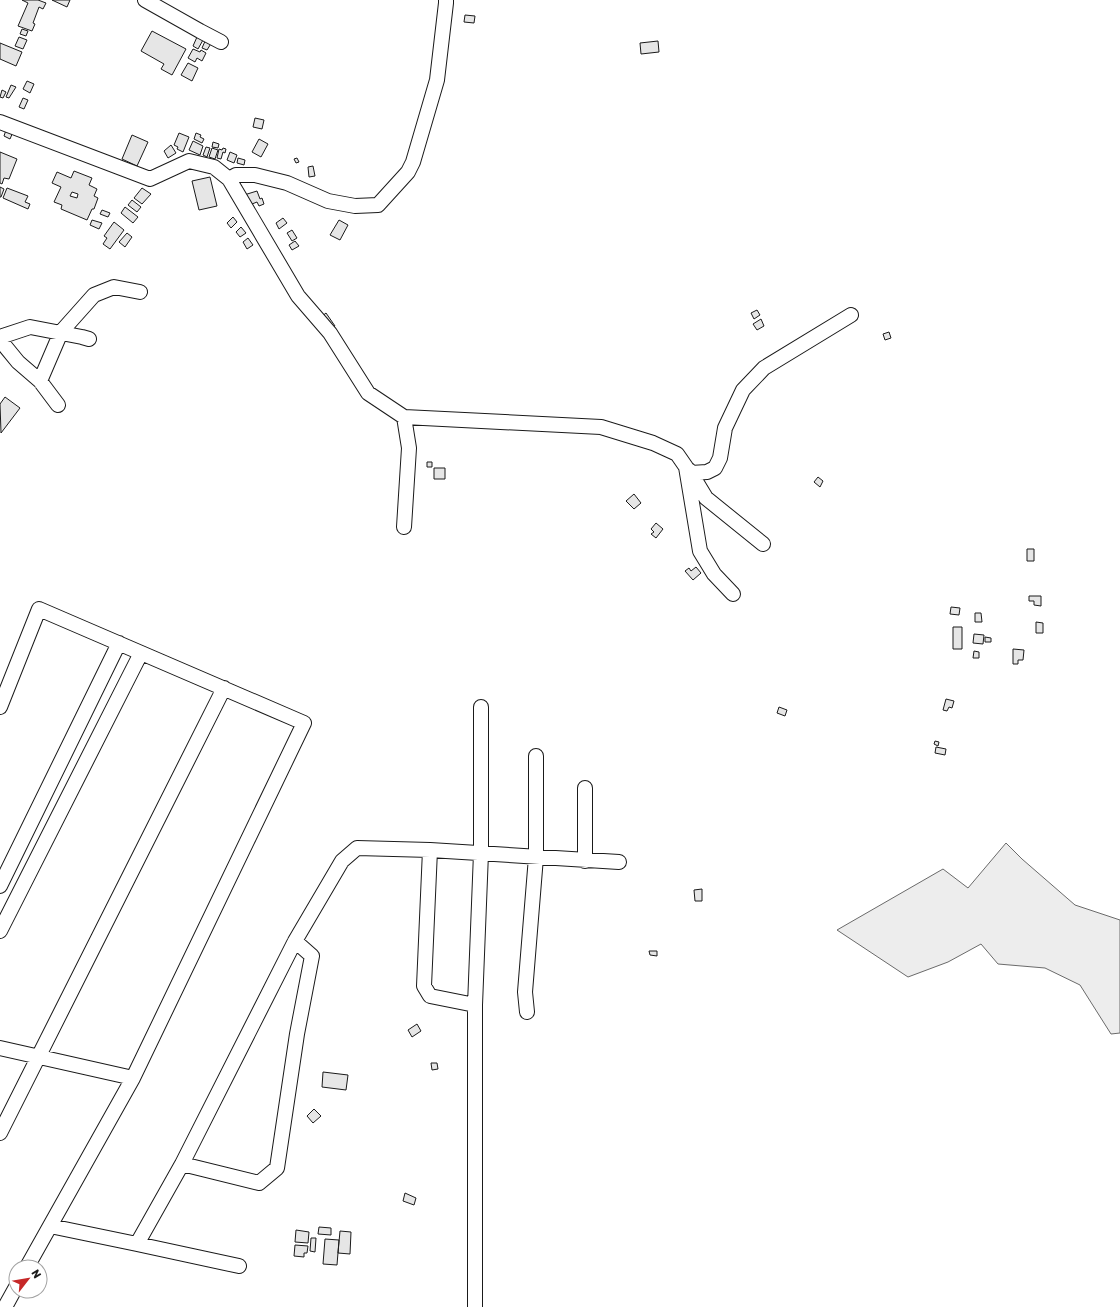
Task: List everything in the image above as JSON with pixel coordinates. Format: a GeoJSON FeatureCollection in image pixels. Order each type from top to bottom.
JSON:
{"type":"FeatureCollection","features":[{"type":"Feature","properties":{"kind":"street"},"geometry":{"type":"LineString","coordinates":[[145,0],[221,42]]}},
{"type":"Feature","properties":{"kind":"street"},"geometry":{"type":"LineString","coordinates":[[229,179],[236,175],[255,176],[287,183],[328,202],[355,206],[378,205],[408,172],[413,162],[437,80],[446,0]]}},
{"type":"Feature","properties":{"kind":"street"},"geometry":{"type":"LineString","coordinates":[[0,122],[150,179],[190,161],[214,167],[229,179],[298,296],[330,333],[368,393],[404,417],[601,427],[653,442],[677,454],[689,470],[706,498],[764,544]]}},
{"type":"Feature","properties":{"kind":"street"},"geometry":{"type":"LineString","coordinates":[[40,381],[61,332],[94,295],[114,287],[140,292]]}},
{"type":"Feature","properties":{"kind":"street"},"geometry":{"type":"LineString","coordinates":[[689,470],[707,472],[715,468],[720,458],[725,428],[743,390],[764,368],[851,315]]}},
{"type":"Feature","properties":{"kind":"street"},"geometry":{"type":"LineString","coordinates":[[58,405],[40,381],[18,362],[0,338],[30,326],[82,336],[89,339]]}},
{"type":"Feature","properties":{"kind":"street"},"geometry":{"type":"LineString","coordinates":[[404,417],[409,448],[404,527]]}},
{"type":"Feature","properties":{"kind":"street"},"geometry":{"type":"LineString","coordinates":[[689,470],[700,551],[714,574],[733,594]]}},
{"type":"Feature","properties":{"kind":"street"},"geometry":{"type":"LineString","coordinates":[[0,707],[39,609],[304,723],[133,1078],[31,1259]]}},
{"type":"Feature","properties":{"kind":"street"},"geometry":{"type":"LineString","coordinates":[[0,886],[119,643]]}},
{"type":"Feature","properties":{"kind":"street"},"geometry":{"type":"LineString","coordinates":[[0,931],[141,652]]}},
{"type":"Feature","properties":{"kind":"street"},"geometry":{"type":"LineString","coordinates":[[0,1133],[224,688]]}},
{"type":"Feature","properties":{"kind":"street"},"geometry":{"type":"LineString","coordinates":[[475,1307],[475,1004],[481,853],[481,707]]}},
{"type":"Feature","properties":{"kind":"street"},"geometry":{"type":"LineString","coordinates":[[527,1012],[525,992],[536,857],[536,756]]}},
{"type":"Feature","properties":{"kind":"street"},"geometry":{"type":"LineString","coordinates":[[585,788],[585,861]]}},
{"type":"Feature","properties":{"kind":"street"},"geometry":{"type":"LineString","coordinates":[[137,1244],[182,1164],[295,941],[342,861],[357,848],[430,850],[619,862]]}},
{"type":"Feature","properties":{"kind":"street"},"geometry":{"type":"LineString","coordinates":[[430,850],[424,986],[430,996],[475,1004]]}},
{"type":"Feature","properties":{"kind":"street"},"geometry":{"type":"LineString","coordinates":[[182,1164],[259,1183],[277,1168],[297,1034],[312,956],[295,941]]}},
{"type":"Feature","properties":{"kind":"street"},"geometry":{"type":"LineString","coordinates":[[0,1048],[133,1078]]}},
{"type":"Feature","properties":{"kind":"street"},"geometry":{"type":"LineString","coordinates":[[50,1226],[239,1266]]}},
{"type":"Feature","properties":{"kind":"shaded area"},"geometry":{"type":"Polygon","coordinates":[[[1006,843],[1022,859],[1075,905],[1120,920],[1120,1033],[1111,1034],[1080,985],[1045,968],[998,964],[981,944],[948,962],[908,977],[837,930],[943,869],[968,888],[1006,843]]]}},
{"type":"Feature","properties":{"kind":"building"},"geometry":{"type":"Polygon","coordinates":[[[22,0],[38,0],[46,3],[43,9],[39,7],[33,23],[35,24],[32,31],[18,26],[28,3],[22,0]]]}},
{"type":"Feature","properties":{"kind":"building"},"geometry":{"type":"Polygon","coordinates":[[[52,0],[70,0],[67,7],[52,0]]]}},
{"type":"Feature","properties":{"kind":"building"},"geometry":{"type":"Polygon","coordinates":[[[465,15],[475,16],[474,23],[464,22],[465,15]]]}},
{"type":"Feature","properties":{"kind":"building"},"geometry":{"type":"Polygon","coordinates":[[[22,29],[28,31],[26,36],[20,34],[22,29]]]}},
{"type":"Feature","properties":{"kind":"building"},"geometry":{"type":"Polygon","coordinates":[[[152,31],[186,49],[172,75],[161,69],[164,64],[141,51],[152,31]]]}},
{"type":"Feature","properties":{"kind":"building"},"geometry":{"type":"Polygon","coordinates":[[[19,37],[27,40],[23,49],[15,46],[19,37]]]}},
{"type":"Feature","properties":{"kind":"building"},"geometry":{"type":"Polygon","coordinates":[[[197,37],[203,40],[198,49],[193,46],[197,37]]]}},
{"type":"Feature","properties":{"kind":"building"},"geometry":{"type":"Polygon","coordinates":[[[206,39],[212,42],[207,50],[202,48],[206,39]]]}},
{"type":"Feature","properties":{"kind":"building"},"geometry":{"type":"Polygon","coordinates":[[[658,41],[659,52],[641,54],[640,43],[658,41]]]}},
{"type":"Feature","properties":{"kind":"building"},"geometry":{"type":"Polygon","coordinates":[[[0,43],[22,52],[16,66],[0,59],[0,43]]]}},
{"type":"Feature","properties":{"kind":"building"},"geometry":{"type":"Polygon","coordinates":[[[193,49],[200,52],[201,50],[206,53],[202,61],[197,58],[195,62],[188,58],[193,49]]]}},
{"type":"Feature","properties":{"kind":"building"},"geometry":{"type":"Polygon","coordinates":[[[188,63],[198,68],[192,81],[181,75],[188,63]]]}},
{"type":"Feature","properties":{"kind":"building"},"geometry":{"type":"Polygon","coordinates":[[[27,81],[34,84],[30,93],[23,89],[27,81]]]}},
{"type":"Feature","properties":{"kind":"building"},"geometry":{"type":"Polygon","coordinates":[[[11,85],[16,87],[9,98],[6,97],[11,85]]]}},
{"type":"Feature","properties":{"kind":"building"},"geometry":{"type":"Polygon","coordinates":[[[2,90],[6,92],[3,98],[0,97],[2,90]]]}},
{"type":"Feature","properties":{"kind":"building"},"geometry":{"type":"Polygon","coordinates":[[[23,98],[28,100],[24,109],[19,107],[23,98]]]}},
{"type":"Feature","properties":{"kind":"building"},"geometry":{"type":"Polygon","coordinates":[[[255,118],[264,120],[262,129],[253,127],[255,118]]]}},
{"type":"Feature","properties":{"kind":"building"},"geometry":{"type":"Polygon","coordinates":[[[6,130],[13,132],[10,139],[4,136],[6,130]]]}},
{"type":"Feature","properties":{"kind":"building"},"geometry":{"type":"Polygon","coordinates":[[[179,133],[189,137],[183,152],[177,149],[178,147],[174,145],[179,133]]]}},
{"type":"Feature","properties":{"kind":"building"},"geometry":{"type":"Polygon","coordinates":[[[196,133],[201,135],[200,137],[204,139],[202,143],[194,139],[196,133]]]}},
{"type":"Feature","properties":{"kind":"building"},"geometry":{"type":"Polygon","coordinates":[[[132,135],[148,142],[137,166],[122,159],[132,135]]]}},
{"type":"Feature","properties":{"kind":"building"},"geometry":{"type":"Polygon","coordinates":[[[259,139],[268,144],[261,157],[252,152],[259,139]]]}},
{"type":"Feature","properties":{"kind":"building"},"geometry":{"type":"Polygon","coordinates":[[[193,141],[203,146],[200,155],[189,150],[193,141]]]}},
{"type":"Feature","properties":{"kind":"building"},"geometry":{"type":"Polygon","coordinates":[[[213,142],[219,144],[218,148],[212,147],[213,142]]]}},
{"type":"Feature","properties":{"kind":"building"},"geometry":{"type":"Polygon","coordinates":[[[171,145],[176,153],[168,158],[164,151],[171,145]]]}},
{"type":"Feature","properties":{"kind":"building"},"geometry":{"type":"Polygon","coordinates":[[[206,147],[210,148],[207,157],[203,155],[206,147]]]}},
{"type":"Feature","properties":{"kind":"building"},"geometry":{"type":"Polygon","coordinates":[[[212,148],[218,150],[215,159],[209,157],[212,148]]]}},
{"type":"Feature","properties":{"kind":"building"},"geometry":{"type":"Polygon","coordinates":[[[223,148],[226,149],[225,153],[223,152],[221,159],[217,158],[219,149],[222,150],[223,148]]]}},
{"type":"Feature","properties":{"kind":"building"},"geometry":{"type":"Polygon","coordinates":[[[0,152],[17,159],[9,179],[4,178],[2,184],[0,183],[0,152]]]}},
{"type":"Feature","properties":{"kind":"building"},"geometry":{"type":"Polygon","coordinates":[[[230,152],[237,155],[234,163],[227,160],[230,152]]]}},
{"type":"Feature","properties":{"kind":"building"},"geometry":{"type":"Polygon","coordinates":[[[238,158],[245,160],[244,165],[237,163],[238,158]]]}},
{"type":"Feature","properties":{"kind":"building"},"geometry":{"type":"Polygon","coordinates":[[[297,158],[299,162],[296,163],[294,159],[297,158]]]}},
{"type":"Feature","properties":{"kind":"building"},"geometry":{"type":"Polygon","coordinates":[[[313,166],[315,176],[309,177],[308,167],[313,166]]]}},
{"type":"Feature","properties":{"kind":"building"},"geometry":{"type":"Polygon","coordinates":[[[74,171],[92,178],[89,185],[97,189],[94,196],[98,198],[94,209],[92,209],[87,220],[61,209],[62,205],[54,202],[61,187],[52,183],[57,172],[71,178],[74,171]],[[72,192],[70,196],[77,198],[78,194],[72,192]]]}},
{"type":"Feature","properties":{"kind":"building"},"geometry":{"type":"Polygon","coordinates":[[[210,177],[217,206],[199,210],[192,181],[210,177]]]}},
{"type":"Feature","properties":{"kind":"building"},"geometry":{"type":"Polygon","coordinates":[[[0,187],[4,189],[1,197],[0,197],[0,187]]]}},
{"type":"Feature","properties":{"kind":"building"},"geometry":{"type":"Polygon","coordinates":[[[7,188],[28,196],[25,202],[30,204],[28,209],[3,198],[7,188]]]}},
{"type":"Feature","properties":{"kind":"building"},"geometry":{"type":"Polygon","coordinates":[[[142,188],[151,194],[142,204],[134,198],[142,188]]]}},
{"type":"Feature","properties":{"kind":"building"},"geometry":{"type":"Polygon","coordinates":[[[257,191],[264,204],[259,206],[257,202],[247,206],[244,195],[257,191]]]}},
{"type":"Feature","properties":{"kind":"building"},"geometry":{"type":"Polygon","coordinates":[[[132,200],[141,207],[137,212],[128,205],[132,200]]]}},
{"type":"Feature","properties":{"kind":"building"},"geometry":{"type":"Polygon","coordinates":[[[125,207],[138,217],[133,223],[121,213],[125,207]]]}},
{"type":"Feature","properties":{"kind":"building"},"geometry":{"type":"Polygon","coordinates":[[[102,210],[110,213],[108,217],[100,214],[102,210]]]}},
{"type":"Feature","properties":{"kind":"building"},"geometry":{"type":"Polygon","coordinates":[[[233,217],[237,222],[231,228],[227,223],[233,217]]]}},
{"type":"Feature","properties":{"kind":"building"},"geometry":{"type":"Polygon","coordinates":[[[283,218],[287,223],[279,229],[276,223],[283,218]]]}},
{"type":"Feature","properties":{"kind":"building"},"geometry":{"type":"Polygon","coordinates":[[[92,220],[102,223],[99,229],[90,225],[92,220]]]}},
{"type":"Feature","properties":{"kind":"building"},"geometry":{"type":"Polygon","coordinates":[[[339,220],[348,225],[340,240],[330,235],[339,220]]]}},
{"type":"Feature","properties":{"kind":"building"},"geometry":{"type":"Polygon","coordinates":[[[114,222],[124,230],[110,249],[103,244],[107,238],[104,236],[114,222]]]}},
{"type":"Feature","properties":{"kind":"building"},"geometry":{"type":"Polygon","coordinates":[[[241,227],[246,233],[240,237],[236,232],[241,227]]]}},
{"type":"Feature","properties":{"kind":"building"},"geometry":{"type":"Polygon","coordinates":[[[292,230],[297,238],[292,241],[287,233],[292,230]]]}},
{"type":"Feature","properties":{"kind":"building"},"geometry":{"type":"Polygon","coordinates":[[[127,233],[132,237],[125,247],[119,242],[127,233]]]}},
{"type":"Feature","properties":{"kind":"building"},"geometry":{"type":"Polygon","coordinates":[[[248,238],[253,245],[247,249],[243,242],[248,238]]]}},
{"type":"Feature","properties":{"kind":"building"},"geometry":{"type":"Polygon","coordinates":[[[295,241],[299,246],[292,250],[289,245],[295,241]]]}},
{"type":"Feature","properties":{"kind":"building"},"geometry":{"type":"Polygon","coordinates":[[[757,310],[760,315],[754,319],[751,313],[757,310]]]}},
{"type":"Feature","properties":{"kind":"building"},"geometry":{"type":"Polygon","coordinates":[[[326,313],[335,326],[330,330],[321,317],[326,313]]]}},
{"type":"Feature","properties":{"kind":"building"},"geometry":{"type":"Polygon","coordinates":[[[761,319],[764,326],[757,330],[753,324],[761,319]]]}},
{"type":"Feature","properties":{"kind":"building"},"geometry":{"type":"Polygon","coordinates":[[[889,332],[891,338],[885,340],[883,334],[889,332]]]}},
{"type":"Feature","properties":{"kind":"building"},"geometry":{"type":"Polygon","coordinates":[[[5,397],[20,408],[1,433],[0,404],[5,397]]]}},
{"type":"Feature","properties":{"kind":"building"},"geometry":{"type":"Polygon","coordinates":[[[427,462],[432,462],[432,467],[427,467],[427,462]]]}},
{"type":"Feature","properties":{"kind":"building"},"geometry":{"type":"Polygon","coordinates":[[[434,468],[445,468],[445,479],[434,479],[434,468]]]}},
{"type":"Feature","properties":{"kind":"building"},"geometry":{"type":"Polygon","coordinates":[[[818,477],[823,481],[820,487],[814,482],[818,477]]]}},
{"type":"Feature","properties":{"kind":"building"},"geometry":{"type":"Polygon","coordinates":[[[634,494],[641,503],[634,509],[626,501],[634,494]]]}},
{"type":"Feature","properties":{"kind":"building"},"geometry":{"type":"Polygon","coordinates":[[[656,523],[663,529],[656,538],[651,534],[654,532],[651,529],[656,523]]]}},
{"type":"Feature","properties":{"kind":"building"},"geometry":{"type":"Polygon","coordinates":[[[1027,549],[1034,549],[1034,561],[1027,561],[1027,549]]]}},
{"type":"Feature","properties":{"kind":"building"},"geometry":{"type":"Polygon","coordinates":[[[696,567],[701,573],[693,580],[685,571],[689,568],[691,571],[696,567]]]}},
{"type":"Feature","properties":{"kind":"building"},"geometry":{"type":"Polygon","coordinates":[[[1029,596],[1041,596],[1041,606],[1034,605],[1034,601],[1029,601],[1029,596]]]}},
{"type":"Feature","properties":{"kind":"building"},"geometry":{"type":"Polygon","coordinates":[[[951,607],[960,608],[959,615],[950,614],[951,607]]]}},
{"type":"Feature","properties":{"kind":"building"},"geometry":{"type":"Polygon","coordinates":[[[975,613],[981,613],[982,622],[975,622],[975,613]]]}},
{"type":"Feature","properties":{"kind":"building"},"geometry":{"type":"Polygon","coordinates":[[[1036,622],[1043,623],[1043,633],[1036,633],[1036,622]]]}},
{"type":"Feature","properties":{"kind":"building"},"geometry":{"type":"Polygon","coordinates":[[[953,627],[962,627],[962,649],[953,649],[953,627]]]}},
{"type":"Feature","properties":{"kind":"building"},"geometry":{"type":"Polygon","coordinates":[[[974,634],[984,635],[983,644],[973,643],[974,634]]]}},
{"type":"Feature","properties":{"kind":"building"},"geometry":{"type":"Polygon","coordinates":[[[985,637],[991,638],[991,642],[985,642],[985,637]]]}},
{"type":"Feature","properties":{"kind":"building"},"geometry":{"type":"Polygon","coordinates":[[[1013,649],[1024,650],[1023,660],[1018,660],[1018,664],[1013,664],[1013,649]]]}},
{"type":"Feature","properties":{"kind":"building"},"geometry":{"type":"Polygon","coordinates":[[[974,651],[979,652],[979,658],[973,658],[974,651]]]}},
{"type":"Feature","properties":{"kind":"building"},"geometry":{"type":"Polygon","coordinates":[[[946,699],[954,701],[952,708],[949,707],[947,711],[943,710],[946,699]]]}},
{"type":"Feature","properties":{"kind":"building"},"geometry":{"type":"Polygon","coordinates":[[[779,707],[787,710],[785,716],[777,713],[779,707]]]}},
{"type":"Feature","properties":{"kind":"building"},"geometry":{"type":"Polygon","coordinates":[[[935,741],[939,742],[938,746],[934,744],[935,741]]]}},
{"type":"Feature","properties":{"kind":"building"},"geometry":{"type":"Polygon","coordinates":[[[936,747],[946,749],[945,755],[935,753],[936,747]]]}},
{"type":"Feature","properties":{"kind":"building"},"geometry":{"type":"Polygon","coordinates":[[[702,889],[702,901],[695,901],[694,890],[702,889]]]}},
{"type":"Feature","properties":{"kind":"building"},"geometry":{"type":"Polygon","coordinates":[[[649,951],[657,951],[657,956],[650,955],[649,951]]]}},
{"type":"Feature","properties":{"kind":"building"},"geometry":{"type":"Polygon","coordinates":[[[417,1024],[421,1031],[412,1037],[408,1030],[417,1024]]]}},
{"type":"Feature","properties":{"kind":"building"},"geometry":{"type":"Polygon","coordinates":[[[431,1063],[437,1063],[438,1069],[432,1070],[431,1063]]]}},
{"type":"Feature","properties":{"kind":"building"},"geometry":{"type":"Polygon","coordinates":[[[323,1072],[348,1075],[346,1090],[322,1087],[323,1072]]]}},
{"type":"Feature","properties":{"kind":"building"},"geometry":{"type":"Polygon","coordinates":[[[314,1109],[321,1116],[313,1123],[307,1116],[314,1109]]]}},
{"type":"Feature","properties":{"kind":"building"},"geometry":{"type":"Polygon","coordinates":[[[405,1193],[416,1198],[414,1205],[403,1201],[405,1193]]]}},
{"type":"Feature","properties":{"kind":"building"},"geometry":{"type":"Polygon","coordinates":[[[319,1227],[331,1228],[331,1235],[318,1234],[319,1227]]]}},
{"type":"Feature","properties":{"kind":"building"},"geometry":{"type":"Polygon","coordinates":[[[296,1230],[309,1232],[308,1243],[295,1242],[296,1230]]]}},
{"type":"Feature","properties":{"kind":"building"},"geometry":{"type":"Polygon","coordinates":[[[340,1231],[351,1232],[350,1254],[338,1253],[340,1231]]]}},
{"type":"Feature","properties":{"kind":"building"},"geometry":{"type":"Polygon","coordinates":[[[311,1238],[316,1238],[315,1252],[310,1251],[311,1238]]]}},
{"type":"Feature","properties":{"kind":"building"},"geometry":{"type":"Polygon","coordinates":[[[325,1239],[339,1240],[337,1265],[323,1264],[325,1239]]]}},
{"type":"Feature","properties":{"kind":"building"},"geometry":{"type":"Polygon","coordinates":[[[295,1245],[308,1246],[307,1253],[304,1253],[304,1257],[294,1256],[295,1245]]]}}]}
